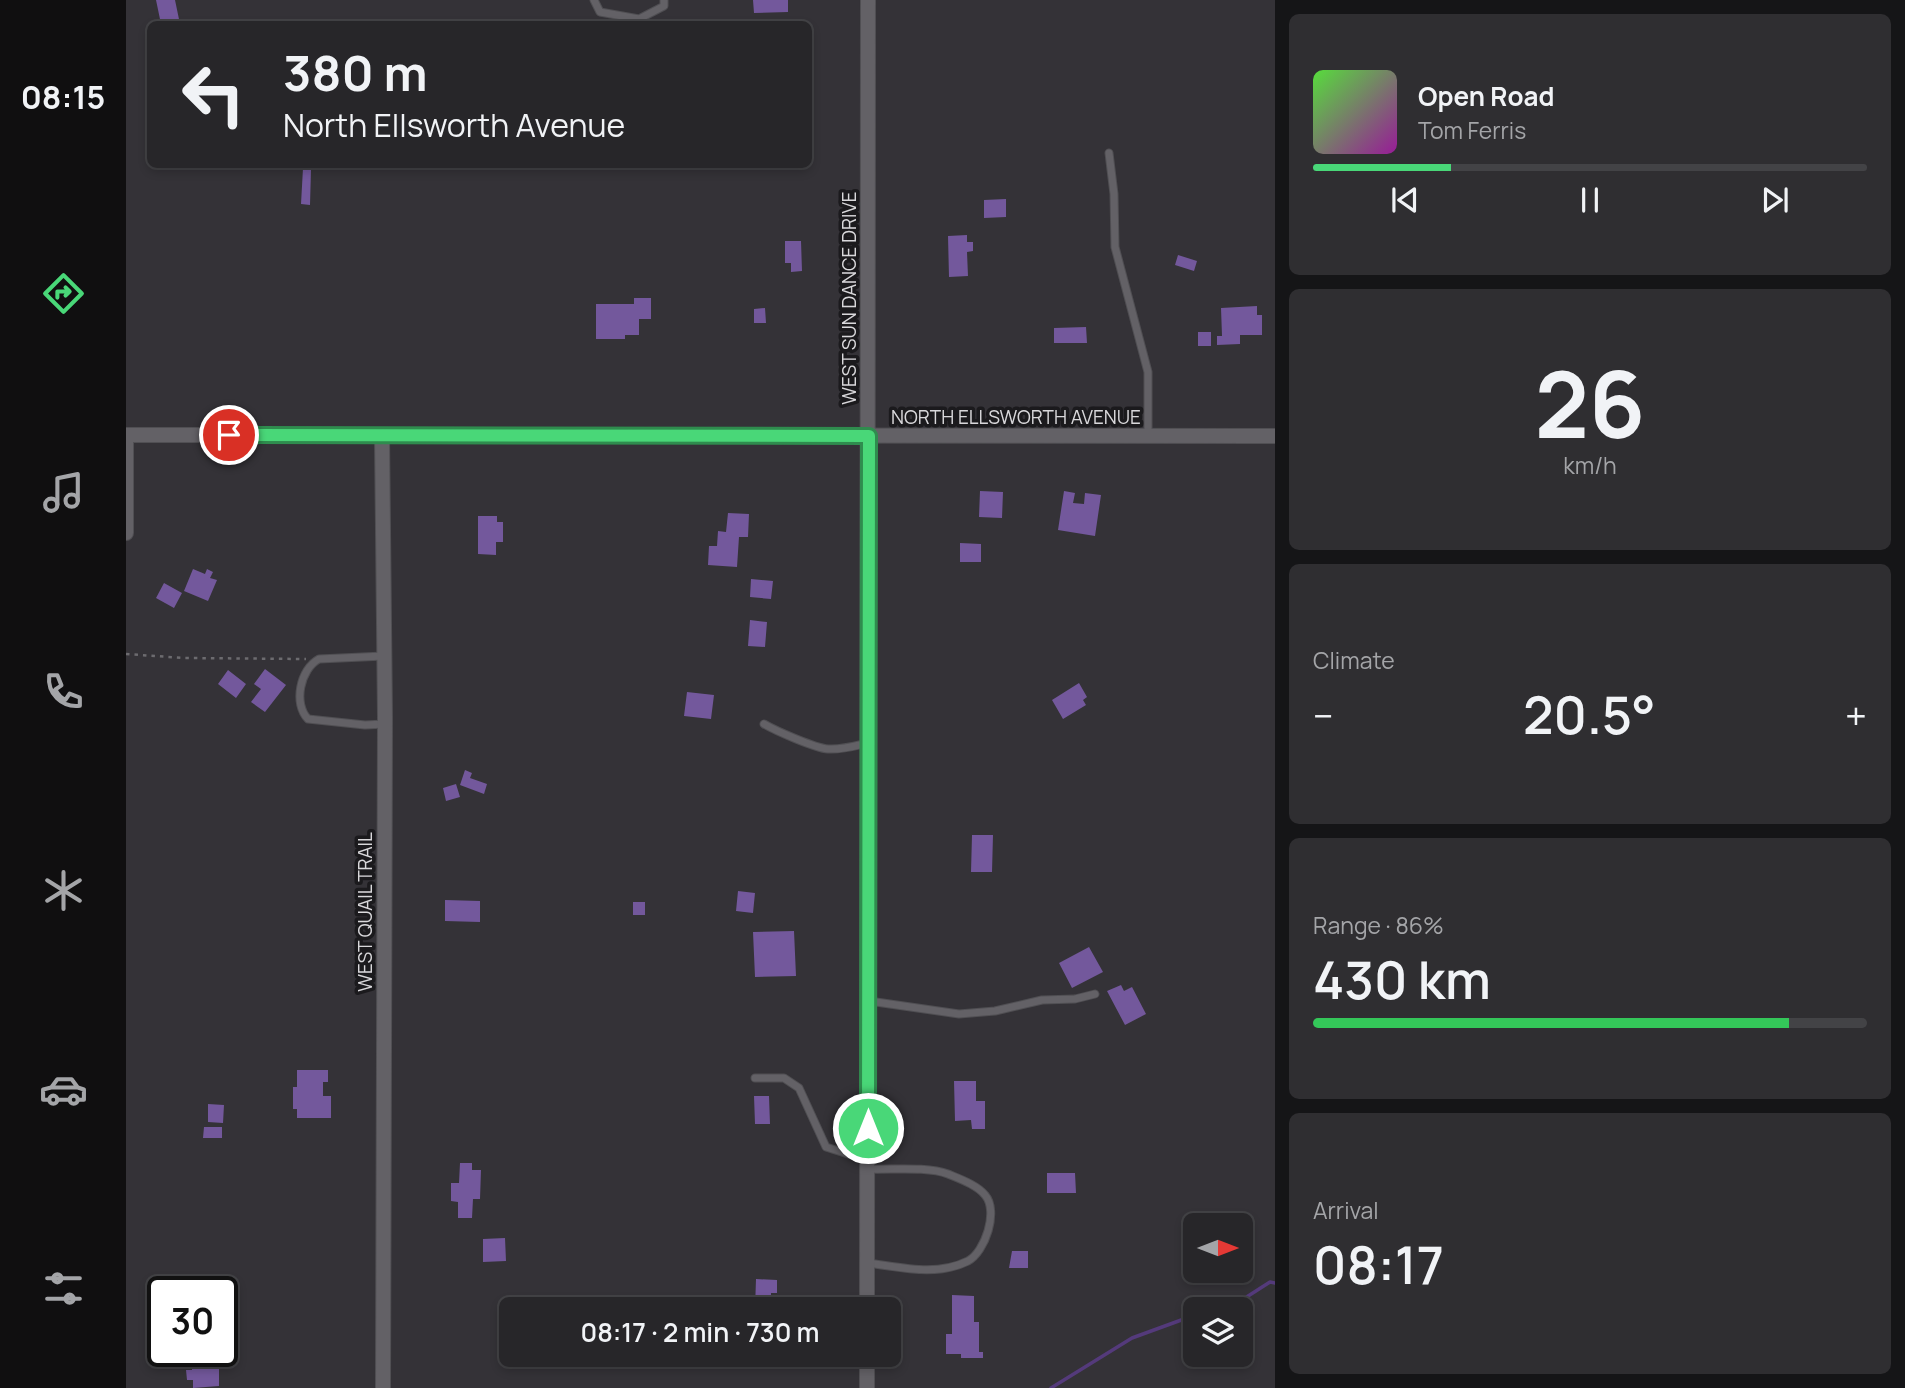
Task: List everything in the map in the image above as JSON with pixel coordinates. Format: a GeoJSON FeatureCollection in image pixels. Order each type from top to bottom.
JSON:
{"type":"FeatureCollection","features":[{"type":"Feature","properties":{"kind":"street","name":"WEST SUN DANCE DRIVE"},"geometry":{"type":"LineString","coordinates":[[867,1297],[868,0]]}},
{"type":"Feature","properties":{"kind":"street","name":"NORTH ELLSWORTH AVENUE"},"geometry":{"type":"LineString","coordinates":[[126,435],[1275,436]]}},
{"type":"Feature","properties":{"kind":"street"},"geometry":{"type":"LineString","coordinates":[[126,435],[126,533]]}},
{"type":"Feature","properties":{"kind":"street","name":"WEST QUAIL TRAIL"},"geometry":{"type":"LineString","coordinates":[[382,436],[385,724],[383,1388]]}},
{"type":"Feature","properties":{"kind":"street"},"geometry":{"type":"LineString","coordinates":[[867,1367],[867,1388]]}},
{"type":"Feature","properties":{"kind":"lane"},"geometry":{"type":"LineString","coordinates":[[594,0],[600,12],[639,19],[664,6],[664,0]]}},
{"type":"Feature","properties":{"kind":"lane"},"geometry":{"type":"LineString","coordinates":[[1109,153],[1114,194],[1115,247],[1148,372],[1148,436]]}},
{"type":"Feature","properties":{"kind":"lane"},"geometry":{"type":"LineString","coordinates":[[384,656],[320,659],[314,662],[303,679],[299,701],[308,719],[365,725],[385,724]]}},
{"type":"Feature","properties":{"kind":"lane"},"geometry":{"type":"LineString","coordinates":[[764,724],[777,732],[826,749],[843,749],[869,743]]}},
{"type":"Feature","properties":{"kind":"lane"},"geometry":{"type":"LineString","coordinates":[[869,1001],[959,1014],[995,1011],[1042,1000],[1075,999],[1095,994]]}},
{"type":"Feature","properties":{"kind":"lane"},"geometry":{"type":"LineString","coordinates":[[755,1078],[784,1078],[799,1088],[826,1147],[848,1154],[868,1154]]}},
{"type":"Feature","properties":{"kind":"lane"},"geometry":{"type":"LineString","coordinates":[[868,1169],[945,1173],[972,1185],[985,1195],[990,1205],[989,1225],[982,1249],[968,1261],[936,1270],[911,1270],[868,1263]]}},
{"type":"Feature","properties":{"kind":"path"},"geometry":{"type":"LineString","coordinates":[[126,654],[184,658],[320,659]]}},
{"type":"Feature","properties":{"kind":"building"},"geometry":{"type":"Polygon","coordinates":[[[156,0],[175,0],[179,21],[160,21],[156,0]]]}},
{"type":"Feature","properties":{"kind":"building"},"geometry":{"type":"Polygon","coordinates":[[[753,0],[788,0],[788,12],[754,13],[753,0]]]}},
{"type":"Feature","properties":{"kind":"building"},"geometry":{"type":"Polygon","coordinates":[[[303,168],[311,169],[310,205],[301,204],[303,168]]]}},
{"type":"Feature","properties":{"kind":"building"},"geometry":{"type":"Polygon","coordinates":[[[1006,199],[1006,217],[984,218],[984,200],[1006,199]]]}},
{"type":"Feature","properties":{"kind":"building"},"geometry":{"type":"Polygon","coordinates":[[[967,235],[967,242],[973,242],[973,251],[967,252],[968,276],[949,277],[948,236],[967,235]]]}},
{"type":"Feature","properties":{"kind":"building"},"geometry":{"type":"Polygon","coordinates":[[[785,241],[801,241],[802,271],[791,272],[791,263],[785,263],[785,241]]]}},
{"type":"Feature","properties":{"kind":"building"},"geometry":{"type":"Polygon","coordinates":[[[1178,255],[1197,261],[1194,271],[1175,265],[1178,255]]]}},
{"type":"Feature","properties":{"kind":"building"},"geometry":{"type":"Polygon","coordinates":[[[634,298],[651,298],[651,319],[639,319],[639,335],[625,335],[625,339],[596,339],[596,304],[634,304],[634,298]]]}},
{"type":"Feature","properties":{"kind":"building"},"geometry":{"type":"Polygon","coordinates":[[[1257,306],[1257,315],[1262,315],[1262,335],[1240,335],[1240,344],[1217,345],[1217,336],[1222,336],[1221,308],[1257,306]]]}},
{"type":"Feature","properties":{"kind":"building"},"geometry":{"type":"Polygon","coordinates":[[[765,308],[766,323],[754,323],[754,309],[765,308]]]}},
{"type":"Feature","properties":{"kind":"building"},"geometry":{"type":"Polygon","coordinates":[[[1086,327],[1087,343],[1054,343],[1054,328],[1086,327]]]}},
{"type":"Feature","properties":{"kind":"building"},"geometry":{"type":"Polygon","coordinates":[[[1198,332],[1211,332],[1211,346],[1198,346],[1198,332]]]}},
{"type":"Feature","properties":{"kind":"building"},"geometry":{"type":"Polygon","coordinates":[[[980,491],[1003,492],[1002,518],[979,517],[980,491]]]}},
{"type":"Feature","properties":{"kind":"building"},"geometry":{"type":"Polygon","coordinates":[[[1064,491],[1075,493],[1073,503],[1084,504],[1085,493],[1101,495],[1095,536],[1058,530],[1064,491]]]}},
{"type":"Feature","properties":{"kind":"building"},"geometry":{"type":"Polygon","coordinates":[[[728,513],[749,514],[748,537],[739,537],[737,567],[708,565],[709,546],[717,546],[718,531],[726,532],[728,513]]]}},
{"type":"Feature","properties":{"kind":"building"},"geometry":{"type":"Polygon","coordinates":[[[478,516],[497,516],[497,522],[503,522],[503,542],[496,542],[496,555],[478,554],[478,516]]]}},
{"type":"Feature","properties":{"kind":"building"},"geometry":{"type":"Polygon","coordinates":[[[960,543],[981,544],[981,562],[960,562],[960,543]]]}},
{"type":"Feature","properties":{"kind":"building"},"geometry":{"type":"Polygon","coordinates":[[[193,569],[205,574],[207,569],[213,572],[210,578],[217,580],[208,601],[184,591],[193,569]]]}},
{"type":"Feature","properties":{"kind":"building"},"geometry":{"type":"Polygon","coordinates":[[[751,579],[773,581],[771,599],[750,597],[751,579]]]}},
{"type":"Feature","properties":{"kind":"building"},"geometry":{"type":"Polygon","coordinates":[[[164,583],[182,593],[174,608],[156,598],[164,583]]]}},
{"type":"Feature","properties":{"kind":"building"},"geometry":{"type":"Polygon","coordinates":[[[750,620],[767,622],[765,647],[748,646],[750,620]]]}},
{"type":"Feature","properties":{"kind":"building"},"geometry":{"type":"Polygon","coordinates":[[[265,669],[286,685],[265,712],[251,702],[261,689],[254,684],[265,669]]]}},
{"type":"Feature","properties":{"kind":"building"},"geometry":{"type":"Polygon","coordinates":[[[228,670],[246,684],[236,698],[218,684],[228,670]]]}},
{"type":"Feature","properties":{"kind":"building"},"geometry":{"type":"Polygon","coordinates":[[[1079,683],[1087,697],[1083,700],[1086,705],[1063,719],[1052,700],[1079,683]]]}},
{"type":"Feature","properties":{"kind":"building"},"geometry":{"type":"Polygon","coordinates":[[[687,692],[714,695],[711,719],[684,716],[687,692]]]}},
{"type":"Feature","properties":{"kind":"building"},"geometry":{"type":"Polygon","coordinates":[[[465,770],[472,773],[470,778],[487,784],[484,794],[460,785],[465,770]]]}},
{"type":"Feature","properties":{"kind":"building"},"geometry":{"type":"Polygon","coordinates":[[[456,784],[460,797],[446,801],[443,788],[456,784]]]}},
{"type":"Feature","properties":{"kind":"building"},"geometry":{"type":"Polygon","coordinates":[[[972,835],[993,835],[992,872],[971,872],[972,835]]]}},
{"type":"Feature","properties":{"kind":"building"},"geometry":{"type":"Polygon","coordinates":[[[738,891],[755,893],[753,913],[736,911],[738,891]]]}},
{"type":"Feature","properties":{"kind":"building"},"geometry":{"type":"Polygon","coordinates":[[[445,900],[480,901],[480,922],[445,921],[445,900]]]}},
{"type":"Feature","properties":{"kind":"building"},"geometry":{"type":"Polygon","coordinates":[[[633,902],[645,902],[645,915],[633,915],[633,902]]]}},
{"type":"Feature","properties":{"kind":"building"},"geometry":{"type":"Polygon","coordinates":[[[794,931],[796,976],[755,977],[753,932],[794,931]]]}},
{"type":"Feature","properties":{"kind":"building"},"geometry":{"type":"Polygon","coordinates":[[[1089,947],[1103,972],[1072,988],[1059,963],[1089,947]]]}},
{"type":"Feature","properties":{"kind":"building"},"geometry":{"type":"Polygon","coordinates":[[[1121,985],[1124,991],[1132,987],[1146,1014],[1125,1025],[1107,991],[1121,985]]]}},
{"type":"Feature","properties":{"kind":"building"},"geometry":{"type":"Polygon","coordinates":[[[297,1070],[328,1070],[328,1082],[323,1082],[323,1096],[331,1096],[331,1118],[297,1118],[297,1109],[293,1109],[293,1087],[297,1087],[297,1070]]]}},
{"type":"Feature","properties":{"kind":"building"},"geometry":{"type":"Polygon","coordinates":[[[954,1081],[976,1081],[976,1101],[985,1101],[985,1129],[972,1129],[971,1120],[955,1121],[954,1081]]]}},
{"type":"Feature","properties":{"kind":"building"},"geometry":{"type":"Polygon","coordinates":[[[754,1096],[769,1096],[770,1124],[755,1124],[754,1096]]]}},
{"type":"Feature","properties":{"kind":"building"},"geometry":{"type":"Polygon","coordinates":[[[208,1104],[224,1105],[223,1123],[208,1122],[208,1104]]]}},
{"type":"Feature","properties":{"kind":"building"},"geometry":{"type":"Polygon","coordinates":[[[204,1127],[222,1127],[222,1138],[203,1138],[204,1127]]]}},
{"type":"Feature","properties":{"kind":"building"},"geometry":{"type":"Polygon","coordinates":[[[460,1163],[472,1163],[472,1170],[481,1170],[480,1199],[473,1199],[472,1218],[458,1218],[458,1202],[451,1201],[451,1183],[459,1183],[460,1163]]]}},
{"type":"Feature","properties":{"kind":"building"},"geometry":{"type":"Polygon","coordinates":[[[1047,1173],[1075,1173],[1076,1193],[1047,1193],[1047,1173]]]}},
{"type":"Feature","properties":{"kind":"building"},"geometry":{"type":"Polygon","coordinates":[[[505,1238],[506,1261],[483,1262],[483,1239],[505,1238]]]}},
{"type":"Feature","properties":{"kind":"building"},"geometry":{"type":"Polygon","coordinates":[[[1012,1251],[1028,1251],[1028,1268],[1009,1268],[1012,1251]]]}},
{"type":"Feature","properties":{"kind":"building"},"geometry":{"type":"Polygon","coordinates":[[[756,1279],[777,1280],[777,1293],[771,1293],[771,1297],[755,1297],[756,1279]]]}},
{"type":"Feature","properties":{"kind":"building"},"geometry":{"type":"Polygon","coordinates":[[[952,1295],[974,1296],[974,1322],[979,1322],[979,1352],[983,1352],[983,1358],[961,1358],[961,1354],[946,1354],[946,1334],[952,1334],[952,1295]]]}},
{"type":"Feature","properties":{"kind":"building"},"geometry":{"type":"Polygon","coordinates":[[[192,1367],[219,1367],[219,1386],[193,1388],[193,1380],[187,1380],[186,1370],[192,1370],[192,1367]]]}},
{"type":"Feature","properties":{"kind":"waterway"},"geometry":{"type":"LineString","coordinates":[[1247,1297],[1270,1282],[1275,1283]]}},
{"type":"Feature","properties":{"kind":"waterway"},"geometry":{"type":"LineString","coordinates":[[1051,1388],[1132,1338],[1183,1319]]}},
{"type":"Feature","properties":{"kind":"route"},"geometry":{"type":"LineString","coordinates":[[229,435],[869,436],[868,1128]]}}]}
